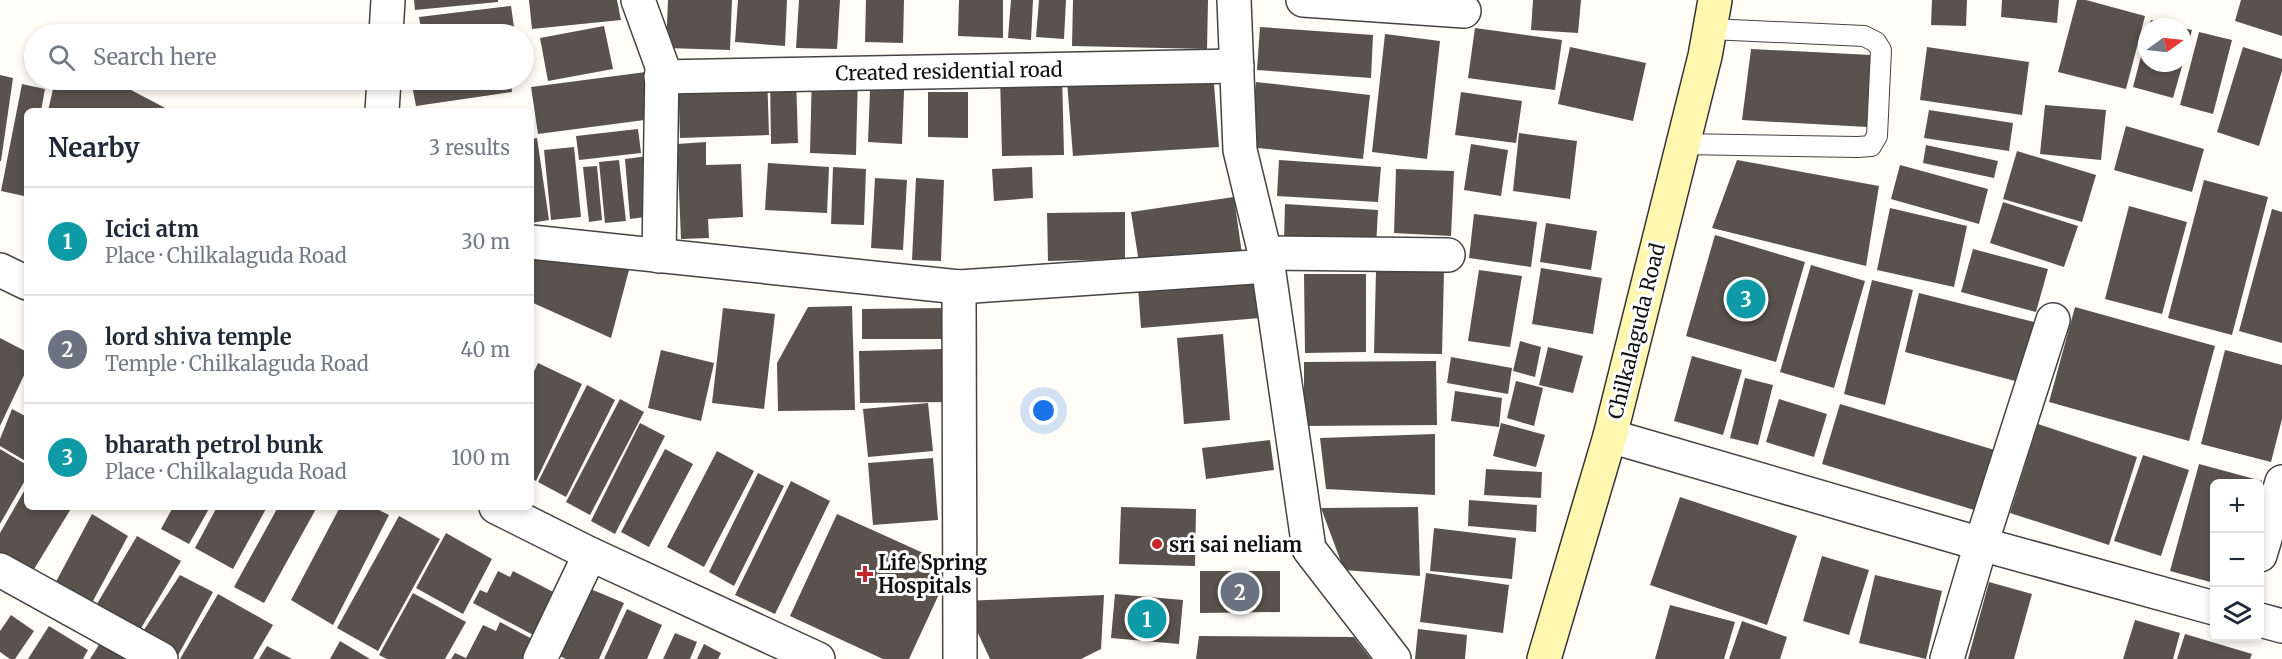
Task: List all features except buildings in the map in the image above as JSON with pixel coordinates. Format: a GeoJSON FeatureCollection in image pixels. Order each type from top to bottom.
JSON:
{"type":"FeatureCollection","features":[{"type":"Feature","properties":{"kind":"main road","name":"Chilkalaguda Road"},"geometry":{"type":"LineString","coordinates":[[1544,659],[1610,436],[1713,15]]}},
{"type":"Feature","properties":{"kind":"street"},"geometry":{"type":"LineString","coordinates":[[387,24],[388,0]]}},
{"type":"Feature","properties":{"kind":"street"},"geometry":{"type":"LineString","coordinates":[[638,0],[662,66],[659,255]]}},
{"type":"Feature","properties":{"kind":"street"},"geometry":{"type":"LineString","coordinates":[[1234,0],[1240,150],[1266,260],[1310,549],[1394,659]]}},
{"type":"Feature","properties":{"kind":"street"},"geometry":{"type":"LineString","coordinates":[[1303,0],[1464,11]]}},
{"type":"Feature","properties":{"kind":"street","name":"Created residential road"},"geometry":{"type":"LineString","coordinates":[[661,77],[1237,66]]}},
{"type":"Feature","properties":{"kind":"street"},"geometry":{"type":"LineString","coordinates":[[382,108],[383,90]]}},
{"type":"Feature","properties":{"kind":"street"},"geometry":{"type":"LineString","coordinates":[[534,242],[959,287],[1266,260],[1448,255]]}},
{"type":"Feature","properties":{"kind":"street"},"geometry":{"type":"LineString","coordinates":[[0,270],[24,282]]}},
{"type":"Feature","properties":{"kind":"street"},"geometry":{"type":"LineString","coordinates":[[959,287],[960,659]]}},
{"type":"Feature","properties":{"kind":"street"},"geometry":{"type":"LineString","coordinates":[[1947,659],[1981,544],[2053,320]]}},
{"type":"Feature","properties":{"kind":"street"},"geometry":{"type":"LineString","coordinates":[[1610,436],[1981,544],[2210,607]]}},
{"type":"Feature","properties":{"kind":"street"},"geometry":{"type":"LineString","coordinates":[[2264,539],[2282,482]]}},
{"type":"Feature","properties":{"kind":"street"},"geometry":{"type":"LineString","coordinates":[[502,510],[590,554],[818,659]]}},
{"type":"Feature","properties":{"kind":"street"},"geometry":{"type":"LineString","coordinates":[[540,659],[590,554]]}},
{"type":"Feature","properties":{"kind":"street"},"geometry":{"type":"LineString","coordinates":[[0,570],[161,659]]}},
{"type":"Feature","properties":{"kind":"street"},"geometry":{"type":"LineString","coordinates":[[2264,621],[2282,626]]}},
{"type":"Feature","properties":{"kind":"lane"},"geometry":{"type":"LineString","coordinates":[[1682,144],[1858,147],[1871,146],[1877,136],[1881,50],[1876,42],[1864,36],[1713,15]]}},
{"type":"Feature","properties":{"kind":"place","name":"bharath petrol bunk"},"geometry":{"type":"Point","coordinates":[1746,299]}},
{"type":"Feature","properties":{"kind":"place","name":"sri sai neliam"},"geometry":{"type":"Point","coordinates":[1157,544]}},
{"type":"Feature","properties":{"kind":"place","name":"Life Spring Hospitals"},"geometry":{"type":"Point","coordinates":[865,574]}},
{"type":"Feature","properties":{"kind":"place","name":"lord shiva temple"},"geometry":{"type":"Point","coordinates":[1240,592]}},
{"type":"Feature","properties":{"kind":"place","name":"Icici atm"},"geometry":{"type":"Point","coordinates":[1147,619]}}]}
